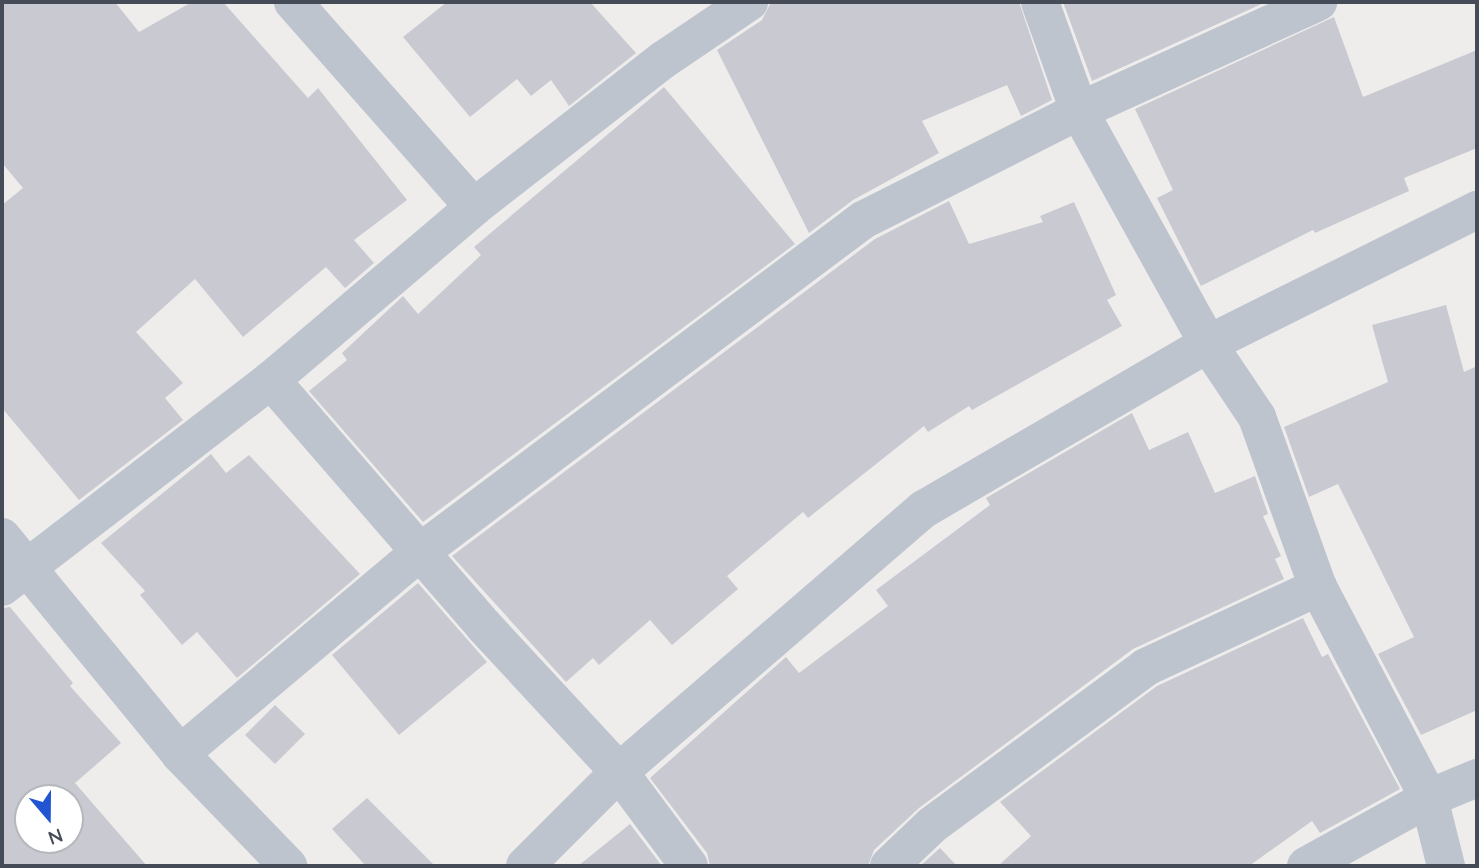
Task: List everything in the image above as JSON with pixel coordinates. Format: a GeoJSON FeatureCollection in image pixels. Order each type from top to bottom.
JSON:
{"type":"FeatureCollection","features":[{"type":"Feature","properties":{"kind":"street"},"geometry":{"type":"LineString","coordinates":[[293,2],[474,206]]}},
{"type":"Feature","properties":{"kind":"street"},"geometry":{"type":"LineString","coordinates":[[13,578],[271,380],[474,206],[663,60],[749,2]]}},
{"type":"Feature","properties":{"kind":"street"},"geometry":{"type":"LineString","coordinates":[[1040,2],[1079,111],[1209,344],[1257,417],[1318,587],[1429,798],[1446,866]]}},
{"type":"Feature","properties":{"kind":"street"},"geometry":{"type":"LineString","coordinates":[[180,754],[419,553],[863,220],[1079,111],[1318,2]]}},
{"type":"Feature","properties":{"kind":"street"},"geometry":{"type":"LineString","coordinates":[[525,866],[619,772],[924,509],[1209,344],[1477,210]]}},
{"type":"Feature","properties":{"kind":"street"},"geometry":{"type":"LineString","coordinates":[[271,380],[419,553],[619,772],[689,866]]}},
{"type":"Feature","properties":{"kind":"street"},"geometry":{"type":"LineString","coordinates":[[2,537],[13,578],[288,866]]}},
{"type":"Feature","properties":{"kind":"street"},"geometry":{"type":"LineString","coordinates":[[889,866],[932,825],[1146,667],[1318,587]]}},
{"type":"Feature","properties":{"kind":"street"},"geometry":{"type":"LineString","coordinates":[[1306,866],[1429,798],[1477,778]]}},
{"type":"Feature","properties":{"kind":"building"},"geometry":{"type":"Polygon","coordinates":[[[2,2],[115,2],[139,32],[192,2],[223,2],[308,98],[318,88],[407,200],[354,240],[374,263],[345,288],[326,267],[243,337],[195,279],[136,332],[183,383],[165,398],[183,420],[79,500],[2,408],[2,205],[23,188],[2,163],[2,2]]]}},
{"type":"Feature","properties":{"kind":"building"},"geometry":{"type":"Polygon","coordinates":[[[447,2],[590,2],[636,53],[569,106],[551,80],[531,96],[517,79],[470,117],[403,37],[447,2]]]}},
{"type":"Feature","properties":{"kind":"building"},"geometry":{"type":"Polygon","coordinates":[[[771,2],[1019,2],[1052,100],[1021,116],[1007,85],[922,121],[939,153],[853,200],[809,233],[717,50],[762,20],[771,2]]]}},
{"type":"Feature","properties":{"kind":"building"},"geometry":{"type":"Polygon","coordinates":[[[1063,2],[1266,2],[1092,81],[1063,2]]]}},
{"type":"Feature","properties":{"kind":"building"},"geometry":{"type":"Polygon","coordinates":[[[1334,17],[1363,97],[1477,50],[1477,148],[1404,178],[1409,191],[1315,233],[1313,230],[1201,286],[1157,198],[1173,190],[1135,109],[1334,17]]]}},
{"type":"Feature","properties":{"kind":"building"},"geometry":{"type":"Polygon","coordinates":[[[664,87],[795,244],[423,522],[309,391],[347,360],[342,353],[403,296],[418,314],[481,255],[474,247],[664,87]]]}},
{"type":"Feature","properties":{"kind":"building"},"geometry":{"type":"Polygon","coordinates":[[[949,201],[969,244],[1043,222],[1040,216],[1074,202],[1116,295],[1107,300],[1122,326],[972,410],[969,406],[928,432],[924,426],[808,518],[803,512],[727,576],[738,589],[672,645],[650,620],[599,665],[593,658],[566,682],[452,556],[875,239],[949,201]]]}},
{"type":"Feature","properties":{"kind":"building"},"geometry":{"type":"Polygon","coordinates":[[[1446,305],[1464,372],[1477,366],[1477,710],[1421,735],[1378,654],[1414,637],[1338,484],[1309,497],[1284,427],[1388,382],[1372,325],[1446,305]]]}},
{"type":"Feature","properties":{"kind":"building"},"geometry":{"type":"Polygon","coordinates":[[[1132,413],[1149,450],[1188,432],[1215,493],[1255,476],[1268,514],[1263,516],[1281,556],[1275,559],[1284,579],[1133,649],[919,808],[874,850],[868,866],[710,866],[707,853],[650,778],[786,657],[799,673],[888,606],[876,590],[990,505],[986,498],[1132,413]]]}},
{"type":"Feature","properties":{"kind":"building"},"geometry":{"type":"Polygon","coordinates":[[[211,454],[226,473],[249,455],[360,574],[237,678],[197,632],[182,645],[140,595],[145,591],[101,543],[211,454]]]}},
{"type":"Feature","properties":{"kind":"building"},"geometry":{"type":"Polygon","coordinates":[[[418,583],[487,662],[399,735],[332,655],[418,583]]]}},
{"type":"Feature","properties":{"kind":"building"},"geometry":{"type":"Polygon","coordinates":[[[10,607],[73,683],[70,686],[121,743],[76,784],[14,784],[14,854],[84,854],[84,793],[147,866],[2,866],[2,608],[10,607]]]}},
{"type":"Feature","properties":{"kind":"building"},"geometry":{"type":"Polygon","coordinates":[[[1303,618],[1322,657],[1328,654],[1400,789],[1320,833],[1312,821],[1249,866],[998,866],[1031,836],[1000,802],[1157,686],[1303,618]]]}},
{"type":"Feature","properties":{"kind":"building"},"geometry":{"type":"Polygon","coordinates":[[[275,705],[305,734],[275,764],[245,735],[275,705]]]}},
{"type":"Feature","properties":{"kind":"building"},"geometry":{"type":"Polygon","coordinates":[[[367,798],[435,866],[366,866],[332,829],[367,798]]]}},
{"type":"Feature","properties":{"kind":"building"},"geometry":{"type":"Polygon","coordinates":[[[630,824],[662,866],[578,866],[630,824]]]}},
{"type":"Feature","properties":{"kind":"building"},"geometry":{"type":"Polygon","coordinates":[[[940,848],[957,866],[920,866],[940,848]]]}}]}
